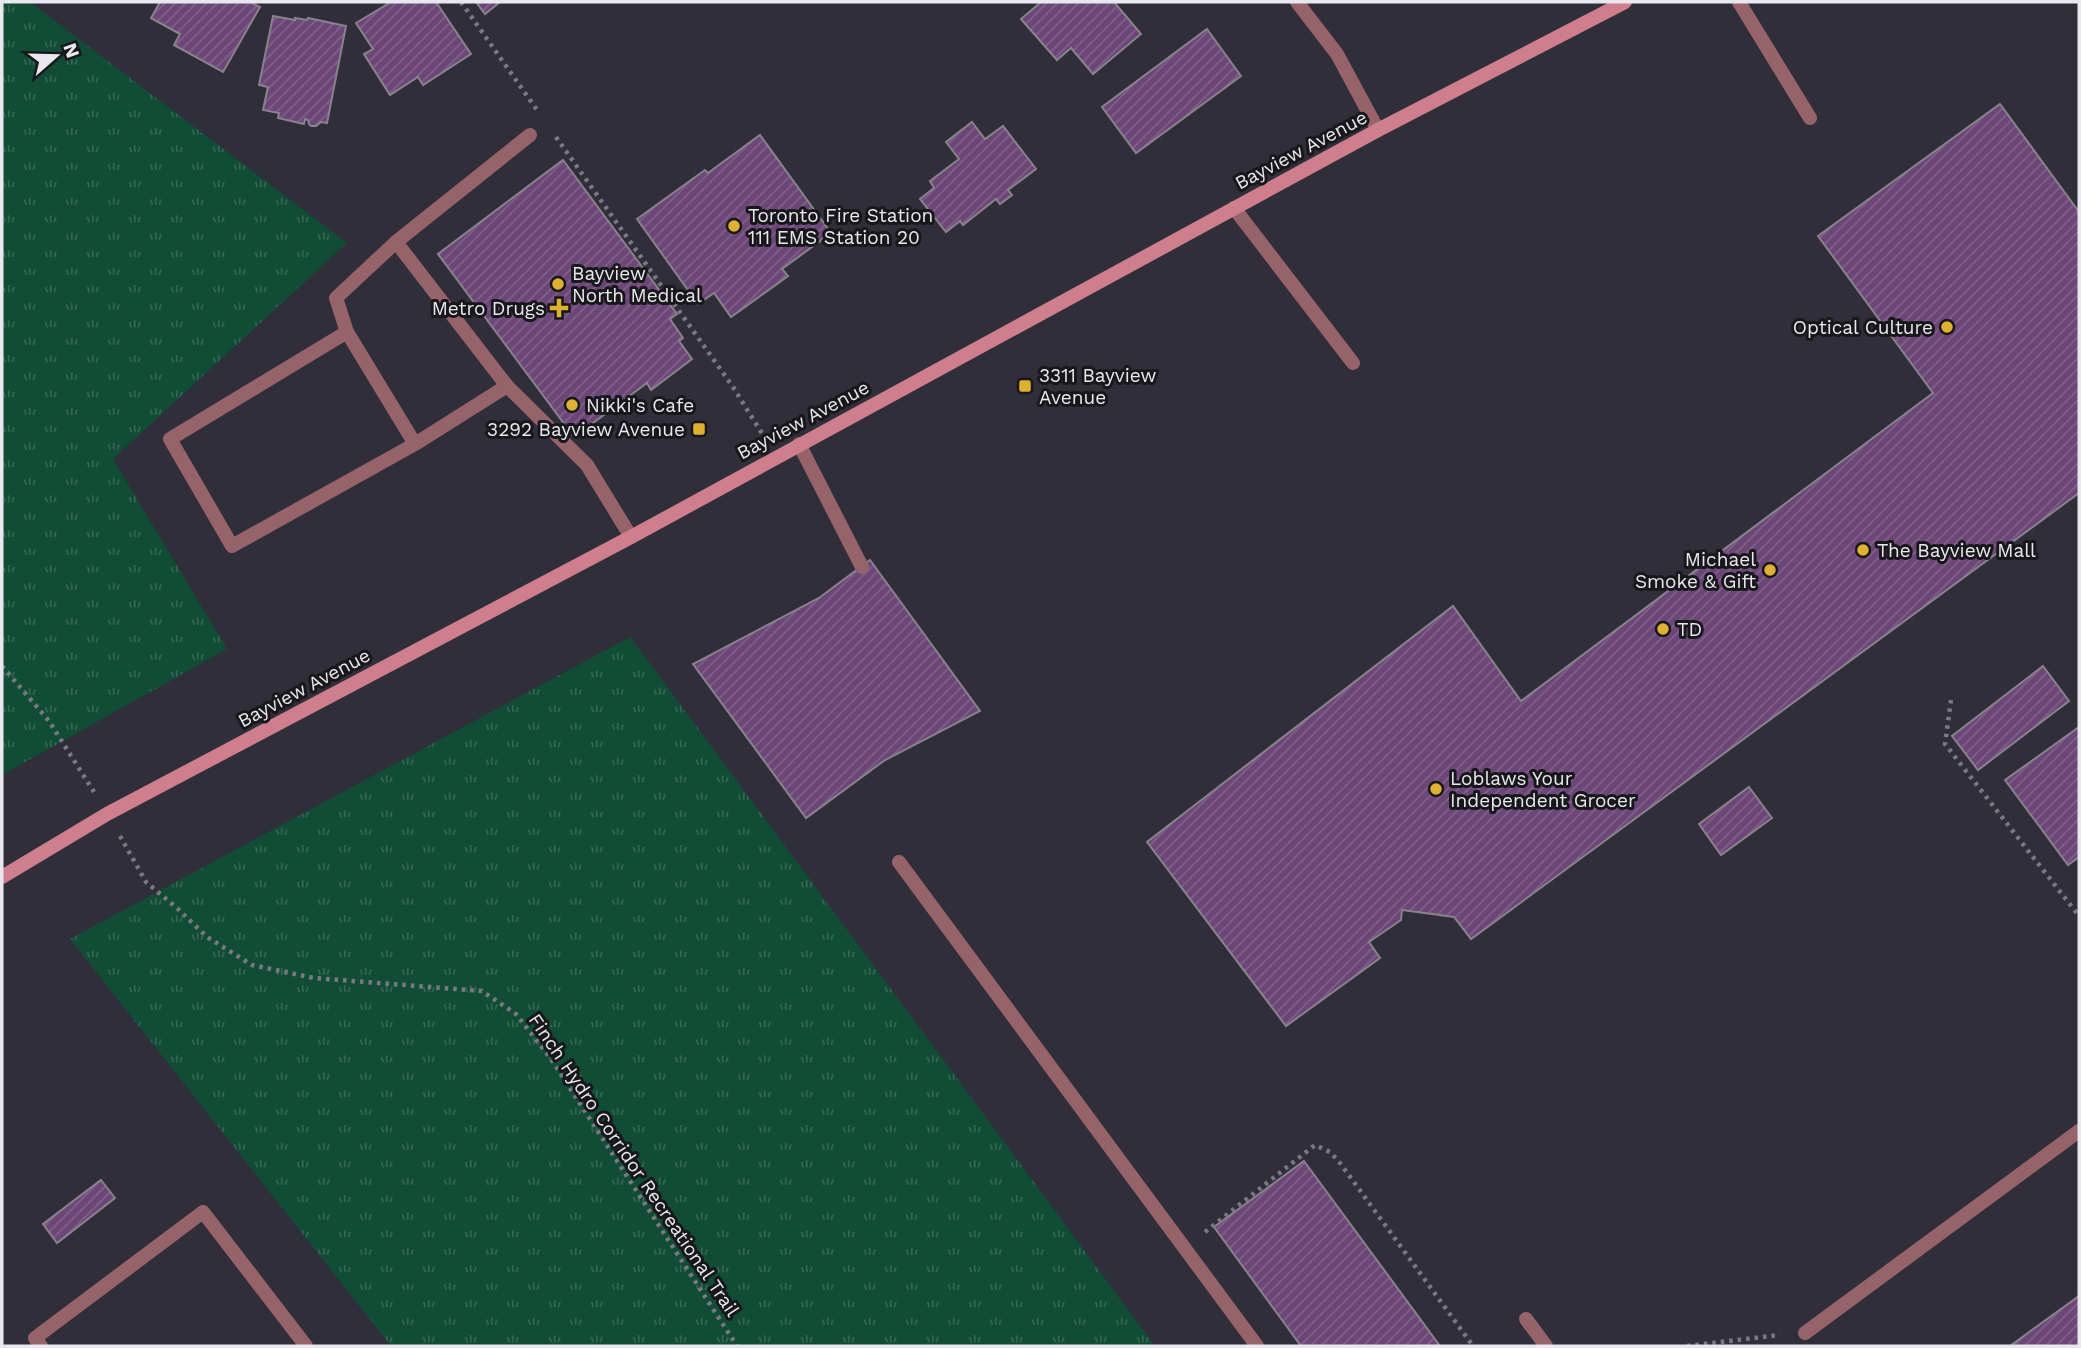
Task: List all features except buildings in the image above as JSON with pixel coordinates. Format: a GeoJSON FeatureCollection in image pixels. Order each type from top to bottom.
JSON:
{"type":"FeatureCollection","features":[{"type":"Feature","properties":{"kind":"main road","name":"Bayview Avenue"},"geometry":{"type":"LineString","coordinates":[[2,877],[107,814],[631,537],[1378,130],[1625,2]]}},
{"type":"Feature","properties":{"kind":"street"},"geometry":{"type":"LineString","coordinates":[[1297,2],[1337,54],[1378,130]]}},
{"type":"Feature","properties":{"kind":"street"},"geometry":{"type":"LineString","coordinates":[[1740,2],[1810,118]]}},
{"type":"Feature","properties":{"kind":"street"},"geometry":{"type":"LineString","coordinates":[[415,444],[347,332],[335,298],[396,242],[530,135]]}},
{"type":"Feature","properties":{"kind":"street"},"geometry":{"type":"LineString","coordinates":[[1234,208],[1353,363]]}},
{"type":"Feature","properties":{"kind":"street"},"geometry":{"type":"LineString","coordinates":[[396,242],[507,386],[587,466],[631,537]]}},
{"type":"Feature","properties":{"kind":"street"},"geometry":{"type":"LineString","coordinates":[[347,332],[170,439],[232,546],[415,444],[507,386]]}},
{"type":"Feature","properties":{"kind":"street"},"geometry":{"type":"LineString","coordinates":[[799,444],[862,566]]}},
{"type":"Feature","properties":{"kind":"street"},"geometry":{"type":"LineString","coordinates":[[899,862],[1257,1346]]}},
{"type":"Feature","properties":{"kind":"street"},"geometry":{"type":"LineString","coordinates":[[1805,1333],[2079,1131]]}},
{"type":"Feature","properties":{"kind":"street"},"geometry":{"type":"LineString","coordinates":[[41,1346],[35,1338],[203,1212],[306,1346]]}},
{"type":"Feature","properties":{"kind":"street"},"geometry":{"type":"LineString","coordinates":[[1526,1319],[1546,1346]]}},
{"type":"Feature","properties":{"kind":"path"},"geometry":{"type":"LineString","coordinates":[[461,2],[541,115]]}},
{"type":"Feature","properties":{"kind":"path"},"geometry":{"type":"LineString","coordinates":[[549,126],[733,387],[776,457]]}},
{"type":"Feature","properties":{"kind":"path"},"geometry":{"type":"LineString","coordinates":[[2,666],[49,721],[80,771]]}},
{"type":"Feature","properties":{"kind":"path"},"geometry":{"type":"LineString","coordinates":[[1951,700],[1945,744],[2079,916]]}},
{"type":"Feature","properties":{"kind":"path","name":"Finch Hydro Corridor Recreational Trail"},"geometry":{"type":"LineString","coordinates":[[132,858],[146,882],[207,937],[252,965],[314,978],[482,991],[516,1014],[551,1059],[737,1346]]}},
{"type":"Feature","properties":{"kind":"path"},"geometry":{"type":"LineString","coordinates":[[1185,1248],[1315,1145],[1330,1152],[1340,1163],[1473,1346]]}},
{"type":"Feature","properties":{"kind":"path"},"geometry":{"type":"LineString","coordinates":[[1687,1346],[1805,1333]]}},
{"type":"Feature","properties":{"kind":"green space"},"geometry":{"type":"Polygon","coordinates":[[[2,2],[30,2],[347,243],[113,459],[227,649],[2,775],[2,2]]]}},
{"type":"Feature","properties":{"kind":"green space"},"geometry":{"type":"Polygon","coordinates":[[[630,637],[1155,1346],[391,1346],[70,939],[630,637]]]}},
{"type":"Feature","properties":{"kind":"place","name":"Toronto Fire Station 111 EMS Station 20"},"geometry":{"type":"Point","coordinates":[734,226]}},
{"type":"Feature","properties":{"kind":"place","name":"Bayview North Medical"},"geometry":{"type":"Point","coordinates":[558,284]}},
{"type":"Feature","properties":{"kind":"place","name":"Metro Drugs"},"geometry":{"type":"Point","coordinates":[559,308]}},
{"type":"Feature","properties":{"kind":"place","name":"Optical Culture"},"geometry":{"type":"Point","coordinates":[1947,327]}},
{"type":"Feature","properties":{"kind":"place","name":"3311 Bayview Avenue"},"geometry":{"type":"Point","coordinates":[1025,386]}},
{"type":"Feature","properties":{"kind":"place","name":"Nikki's Cafe"},"geometry":{"type":"Point","coordinates":[572,405]}},
{"type":"Feature","properties":{"kind":"place","name":"3292 Bayview Avenue"},"geometry":{"type":"Point","coordinates":[699,429]}},
{"type":"Feature","properties":{"kind":"place","name":"The Bayview Mall"},"geometry":{"type":"Point","coordinates":[1863,550]}},
{"type":"Feature","properties":{"kind":"place","name":"Michael Smoke & Gift"},"geometry":{"type":"Point","coordinates":[1770,570]}},
{"type":"Feature","properties":{"kind":"place","name":"TD"},"geometry":{"type":"Point","coordinates":[1663,629]}},
{"type":"Feature","properties":{"kind":"place","name":"Loblaws Your Independent Grocer"},"geometry":{"type":"Point","coordinates":[1436,789]}}]}
